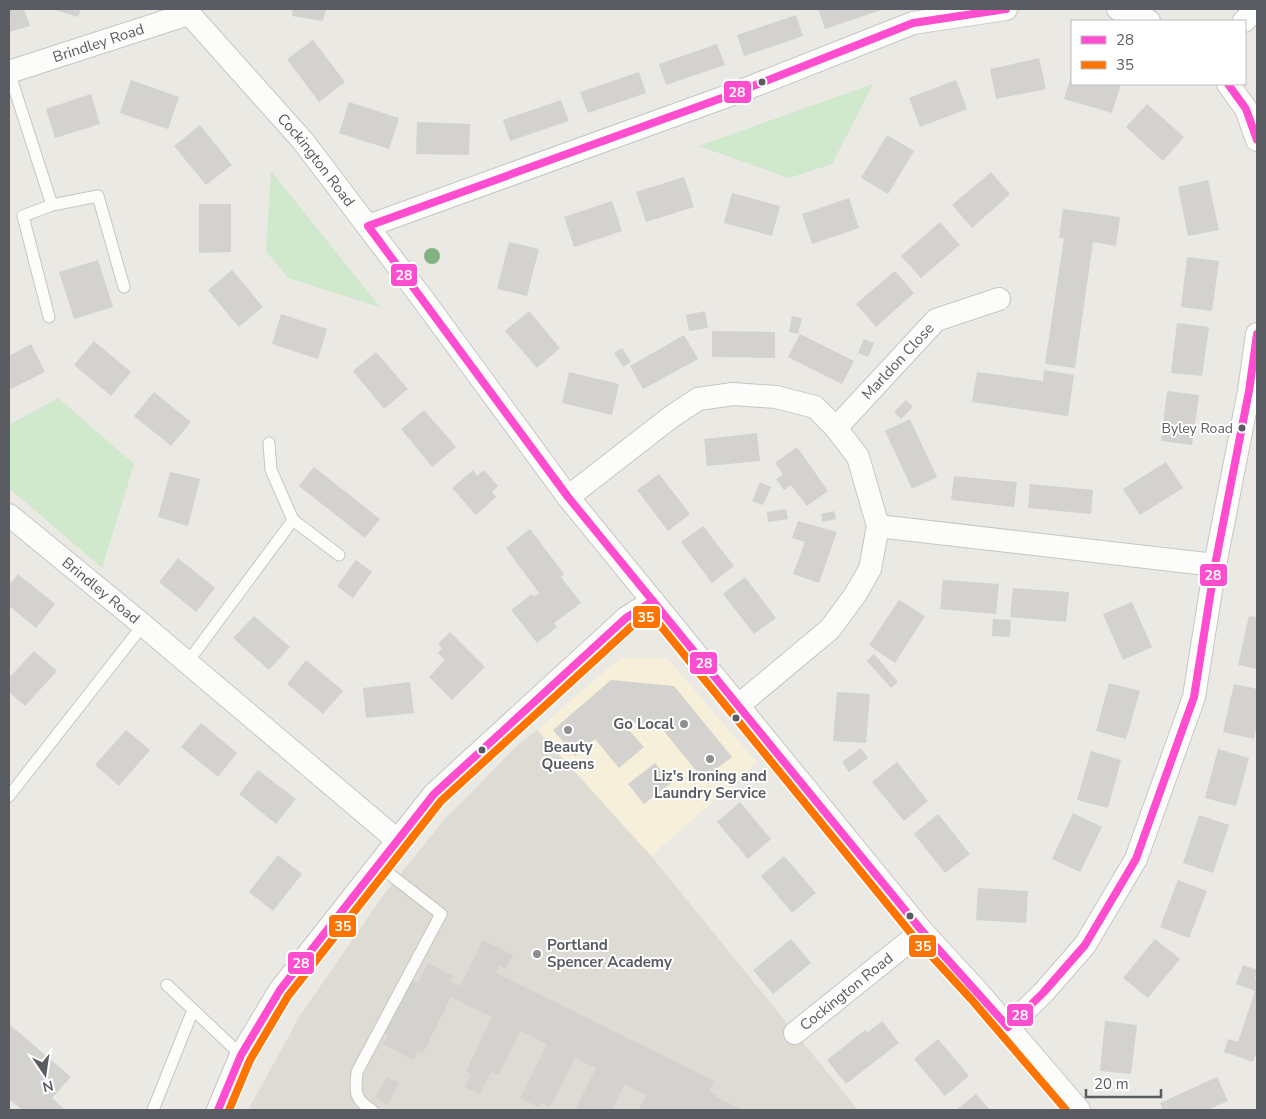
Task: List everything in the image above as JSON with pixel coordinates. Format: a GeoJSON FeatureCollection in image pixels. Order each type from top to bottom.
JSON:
{"type":"FeatureCollection","features":[{"type":"Feature","properties":{"kind":"street"},"geometry":{"type":"LineString","coordinates":[[368,226],[732,94],[913,23],[1006,9]]}},
{"type":"Feature","properties":{"kind":"street"},"geometry":{"type":"LineString","coordinates":[[1118,9],[1146,20]]}},
{"type":"Feature","properties":{"kind":"street"},"geometry":{"type":"LineString","coordinates":[[1245,20],[1256,9]]}},
{"type":"Feature","properties":{"kind":"street","name":"Cockington Road"},"geometry":{"type":"LineString","coordinates":[[186,11],[303,141],[568,497],[922,931],[1079,1110]]}},
{"type":"Feature","properties":{"kind":"street","name":"Brindley Road"},"geometry":{"type":"LineString","coordinates":[[9,72],[186,11]]}},
{"type":"Feature","properties":{"kind":"street"},"geometry":{"type":"LineString","coordinates":[[1229,85],[1246,109],[1257,140]]}},
{"type":"Feature","properties":{"kind":"street","name":"Marldon Close"},"geometry":{"type":"LineString","coordinates":[[836,428],[936,320],[999,299]]}},
{"type":"Feature","properties":{"kind":"street"},"geometry":{"type":"LineString","coordinates":[[1008,1028],[1043,993],[1085,945],[1136,859],[1194,697],[1215,565],[1249,391],[1257,334]]}},
{"type":"Feature","properties":{"kind":"street"},"geometry":{"type":"LineString","coordinates":[[568,497],[671,417],[698,399],[733,394],[776,397],[815,408],[836,428],[858,457],[878,526],[870,569],[855,595],[830,629],[738,704]]}},
{"type":"Feature","properties":{"kind":"street","name":"Brindley Road"},"geometry":{"type":"LineString","coordinates":[[9,515],[143,625],[397,840]]}},
{"type":"Feature","properties":{"kind":"street"},"geometry":{"type":"LineString","coordinates":[[878,526],[1215,565]]}},
{"type":"Feature","properties":{"kind":"street"},"geometry":{"type":"LineString","coordinates":[[218,1110],[241,1055],[280,990],[434,794],[626,618],[653,601]]}},
{"type":"Feature","properties":{"kind":"street","name":"Cockington Road"},"geometry":{"type":"LineString","coordinates":[[795,1033],[922,931]]}},
{"type":"Feature","properties":{"kind":"lane"},"geometry":{"type":"LineString","coordinates":[[9,72],[52,205]]}},
{"type":"Feature","properties":{"kind":"lane"},"geometry":{"type":"LineString","coordinates":[[49,317],[22,216],[52,205],[98,196],[124,287]]}},
{"type":"Feature","properties":{"kind":"lane"},"geometry":{"type":"LineString","coordinates":[[269,443],[271,470],[293,520],[339,555]]}},
{"type":"Feature","properties":{"kind":"lane"},"geometry":{"type":"LineString","coordinates":[[187,663],[293,520]]}},
{"type":"Feature","properties":{"kind":"lane"},"geometry":{"type":"LineString","coordinates":[[9,796],[143,625]]}},
{"type":"Feature","properties":{"kind":"lane"},"geometry":{"type":"LineString","coordinates":[[372,1110],[362,1104],[355,1091],[357,1072],[441,914],[378,865]]}},
{"type":"Feature","properties":{"kind":"lane"},"geometry":{"type":"LineString","coordinates":[[166,985],[241,1055]]}},
{"type":"Feature","properties":{"kind":"lane"},"geometry":{"type":"LineString","coordinates":[[153,1110],[193,1010]]}},
{"type":"Feature","properties":{"kind":"shaded area"},"geometry":{"type":"Polygon","coordinates":[[[620,658],[667,658],[757,763],[651,856],[537,730],[620,658]]]}},
{"type":"Feature","properties":{"kind":"shaded area","name":"Portland Spencer Academy"},"geometry":{"type":"Polygon","coordinates":[[[537,730],[651,856],[858,1110],[248,1110],[301,1014],[385,893],[444,820],[517,746],[537,730]]]}},
{"type":"Feature","properties":{"kind":"green space"},"geometry":{"type":"Polygon","coordinates":[[[873,84],[832,164],[789,178],[699,146],[873,84]]]}},
{"type":"Feature","properties":{"kind":"green space"},"geometry":{"type":"Polygon","coordinates":[[[271,171],[380,307],[288,278],[266,251],[271,171]]]}},
{"type":"Feature","properties":{"kind":"green space"},"geometry":{"type":"Polygon","coordinates":[[[58,398],[134,464],[102,568],[9,488],[9,425],[58,398]]]}},
{"type":"Feature","properties":{"kind":"building"},"geometry":{"type":"Polygon","coordinates":[[[9,9],[24,9],[30,26],[9,32],[9,9]]]}},
{"type":"Feature","properties":{"kind":"building"},"geometry":{"type":"Polygon","coordinates":[[[52,9],[81,9],[78,17],[52,9]]]}},
{"type":"Feature","properties":{"kind":"building"},"geometry":{"type":"Polygon","coordinates":[[[293,9],[326,9],[323,21],[292,16],[293,9]]]}},
{"type":"Feature","properties":{"kind":"building"},"geometry":{"type":"Polygon","coordinates":[[[818,9],[884,9],[825,29],[818,9]]]}},
{"type":"Feature","properties":{"kind":"building"},"geometry":{"type":"Polygon","coordinates":[[[796,15],[803,36],[744,56],[737,35],[796,15]]]}},
{"type":"Feature","properties":{"kind":"building"},"geometry":{"type":"Polygon","coordinates":[[[313,40],[345,82],[319,102],[287,59],[313,40]]]}},
{"type":"Feature","properties":{"kind":"building"},"geometry":{"type":"Polygon","coordinates":[[[717,44],[725,65],[666,85],[659,64],[717,44]]]}},
{"type":"Feature","properties":{"kind":"building"},"geometry":{"type":"Polygon","coordinates":[[[1039,58],[1046,89],[996,99],[990,69],[1039,58]]]}},
{"type":"Feature","properties":{"kind":"building"},"geometry":{"type":"Polygon","coordinates":[[[639,72],[646,93],[588,113],[580,92],[639,72]]]}},
{"type":"Feature","properties":{"kind":"building"},"geometry":{"type":"Polygon","coordinates":[[[1071,77],[1071,85],[1121,85],[1112,113],[1064,99],[1071,77]]]}},
{"type":"Feature","properties":{"kind":"building"},"geometry":{"type":"Polygon","coordinates":[[[131,80],[179,97],[168,129],[120,113],[131,80]]]}},
{"type":"Feature","properties":{"kind":"building"},"geometry":{"type":"Polygon","coordinates":[[[956,80],[967,109],[920,127],[909,98],[956,80]]]}},
{"type":"Feature","properties":{"kind":"building"},"geometry":{"type":"Polygon","coordinates":[[[91,94],[100,124],[55,138],[46,109],[91,94]]]}},
{"type":"Feature","properties":{"kind":"building"},"geometry":{"type":"Polygon","coordinates":[[[561,100],[569,121],[510,141],[503,120],[561,100]]]}},
{"type":"Feature","properties":{"kind":"building"},"geometry":{"type":"Polygon","coordinates":[[[349,102],[399,118],[389,149],[339,133],[349,102]]]}},
{"type":"Feature","properties":{"kind":"building"},"geometry":{"type":"Polygon","coordinates":[[[1147,104],[1184,137],[1163,161],[1126,127],[1147,104]]]}},
{"type":"Feature","properties":{"kind":"building"},"geometry":{"type":"Polygon","coordinates":[[[417,122],[470,124],[469,155],[416,154],[417,122]]]}},
{"type":"Feature","properties":{"kind":"building"},"geometry":{"type":"Polygon","coordinates":[[[200,125],[232,165],[206,185],[174,146],[200,125]]]}},
{"type":"Feature","properties":{"kind":"building"},"geometry":{"type":"Polygon","coordinates":[[[887,135],[914,151],[888,194],[861,178],[887,135]]]}},
{"type":"Feature","properties":{"kind":"building"},"geometry":{"type":"Polygon","coordinates":[[[991,172],[1010,194],[972,228],[952,205],[991,172]]]}},
{"type":"Feature","properties":{"kind":"building"},"geometry":{"type":"Polygon","coordinates":[[[684,177],[694,207],[646,222],[636,192],[684,177]]]}},
{"type":"Feature","properties":{"kind":"building"},"geometry":{"type":"Polygon","coordinates":[[[1208,180],[1219,230],[1188,236],[1178,187],[1208,180]]]}},
{"type":"Feature","properties":{"kind":"building"},"geometry":{"type":"Polygon","coordinates":[[[732,193],[780,206],[772,236],[724,223],[732,193]]]}},
{"type":"Feature","properties":{"kind":"building"},"geometry":{"type":"Polygon","coordinates":[[[849,198],[859,228],[812,244],[802,214],[849,198]]]}},
{"type":"Feature","properties":{"kind":"building"},"geometry":{"type":"Polygon","coordinates":[[[612,201],[622,231],[574,247],[564,217],[612,201]]]}},
{"type":"Feature","properties":{"kind":"building"},"geometry":{"type":"Polygon","coordinates":[[[199,204],[231,204],[231,252],[199,253],[199,204]]]}},
{"type":"Feature","properties":{"kind":"building"},"geometry":{"type":"Polygon","coordinates":[[[1063,209],[1120,217],[1116,246],[1093,242],[1075,368],[1045,364],[1064,238],[1059,238],[1063,209]]]}},
{"type":"Feature","properties":{"kind":"building"},"geometry":{"type":"Polygon","coordinates":[[[940,222],[960,245],[921,278],[901,256],[940,222]]]}},
{"type":"Feature","properties":{"kind":"building"},"geometry":{"type":"Polygon","coordinates":[[[509,242],[539,249],[527,296],[497,289],[509,242]]]}},
{"type":"Feature","properties":{"kind":"building"},"geometry":{"type":"Polygon","coordinates":[[[1187,257],[1219,261],[1212,311],[1181,307],[1187,257]]]}},
{"type":"Feature","properties":{"kind":"building"},"geometry":{"type":"Polygon","coordinates":[[[98,260],[113,307],[74,319],[59,272],[98,260]]]}},
{"type":"Feature","properties":{"kind":"building"},"geometry":{"type":"Polygon","coordinates":[[[232,270],[263,307],[239,327],[208,290],[232,270]]]}},
{"type":"Feature","properties":{"kind":"building"},"geometry":{"type":"Polygon","coordinates":[[[895,271],[914,293],[876,327],[856,304],[895,271]]]}},
{"type":"Feature","properties":{"kind":"building"},"geometry":{"type":"Polygon","coordinates":[[[529,311],[560,348],[537,368],[505,331],[529,311]]]}},
{"type":"Feature","properties":{"kind":"building"},"geometry":{"type":"Polygon","coordinates":[[[705,311],[708,328],[689,331],[686,315],[705,311]]]}},
{"type":"Feature","properties":{"kind":"building"},"geometry":{"type":"Polygon","coordinates":[[[281,314],[327,329],[318,359],[272,344],[281,314]]]}},
{"type":"Feature","properties":{"kind":"building"},"geometry":{"type":"Polygon","coordinates":[[[792,316],[802,318],[798,334],[789,332],[792,316]]]}},
{"type":"Feature","properties":{"kind":"building"},"geometry":{"type":"Polygon","coordinates":[[[1177,323],[1209,327],[1202,376],[1171,373],[1177,323]]]}},
{"type":"Feature","properties":{"kind":"building"},"geometry":{"type":"Polygon","coordinates":[[[712,331],[775,332],[775,358],[712,357],[712,331]]]}},
{"type":"Feature","properties":{"kind":"building"},"geometry":{"type":"Polygon","coordinates":[[[800,334],[854,361],[842,384],[788,357],[800,334]]]}},
{"type":"Feature","properties":{"kind":"building"},"geometry":{"type":"Polygon","coordinates":[[[684,335],[698,359],[643,389],[630,366],[684,335]]]}},
{"type":"Feature","properties":{"kind":"building"},"geometry":{"type":"Polygon","coordinates":[[[864,339],[874,343],[868,357],[858,353],[864,339]]]}},
{"type":"Feature","properties":{"kind":"building"},"geometry":{"type":"Polygon","coordinates":[[[94,341],[131,372],[111,396],[74,365],[94,341]]]}},
{"type":"Feature","properties":{"kind":"building"},"geometry":{"type":"Polygon","coordinates":[[[31,344],[45,372],[9,390],[9,356],[31,344]]]}},
{"type":"Feature","properties":{"kind":"building"},"geometry":{"type":"Polygon","coordinates":[[[622,348],[631,362],[623,367],[614,353],[622,348]]]}},
{"type":"Feature","properties":{"kind":"building"},"geometry":{"type":"Polygon","coordinates":[[[376,352],[408,389],[384,409],[353,371],[376,352]]]}},
{"type":"Feature","properties":{"kind":"building"},"geometry":{"type":"Polygon","coordinates":[[[1044,370],[1074,375],[1068,416],[972,402],[977,372],[1043,381],[1044,370]]]}},
{"type":"Feature","properties":{"kind":"building"},"geometry":{"type":"Polygon","coordinates":[[[569,372],[619,384],[612,415],[562,403],[569,372]]]}},
{"type":"Feature","properties":{"kind":"building"},"geometry":{"type":"Polygon","coordinates":[[[1167,391],[1199,395],[1192,445],[1161,441],[1167,391]]]}},
{"type":"Feature","properties":{"kind":"building"},"geometry":{"type":"Polygon","coordinates":[[[154,392],[191,422],[171,446],[134,416],[154,392]]]}},
{"type":"Feature","properties":{"kind":"building"},"geometry":{"type":"Polygon","coordinates":[[[906,400],[913,407],[901,419],[894,412],[906,400]]]}},
{"type":"Feature","properties":{"kind":"building"},"geometry":{"type":"Polygon","coordinates":[[[424,410],[456,447],[432,467],[401,429],[424,410]]]}},
{"type":"Feature","properties":{"kind":"building"},"geometry":{"type":"Polygon","coordinates":[[[910,419],[937,477],[912,489],[885,431],[910,419]]]}},
{"type":"Feature","properties":{"kind":"building"},"geometry":{"type":"Polygon","coordinates":[[[757,433],[760,461],[707,466],[704,439],[757,433]]]}},
{"type":"Feature","properties":{"kind":"building"},"geometry":{"type":"Polygon","coordinates":[[[797,447],[828,491],[807,506],[791,485],[784,490],[776,479],[783,474],[775,463],[797,447]]]}},
{"type":"Feature","properties":{"kind":"building"},"geometry":{"type":"Polygon","coordinates":[[[1166,462],[1183,488],[1140,515],[1123,489],[1166,462]]]}},
{"type":"Feature","properties":{"kind":"building"},"geometry":{"type":"Polygon","coordinates":[[[314,467],[380,519],[365,538],[299,486],[314,467]]]}},
{"type":"Feature","properties":{"kind":"building"},"geometry":{"type":"Polygon","coordinates":[[[473,470],[477,476],[484,470],[498,486],[492,492],[496,497],[476,515],[452,488],[473,470]]]}},
{"type":"Feature","properties":{"kind":"building"},"geometry":{"type":"Polygon","coordinates":[[[170,472],[200,479],[188,526],[158,517],[170,472]]]}},
{"type":"Feature","properties":{"kind":"building"},"geometry":{"type":"Polygon","coordinates":[[[659,474],[690,514],[668,531],[637,490],[659,474]]]}},
{"type":"Feature","properties":{"kind":"building"},"geometry":{"type":"Polygon","coordinates":[[[954,476],[1017,482],[1014,507],[951,500],[954,476]]]}},
{"type":"Feature","properties":{"kind":"building"},"geometry":{"type":"Polygon","coordinates":[[[760,482],[771,487],[763,505],[752,501],[760,482]]]}},
{"type":"Feature","properties":{"kind":"building"},"geometry":{"type":"Polygon","coordinates":[[[1030,484],[1093,490],[1091,514],[1028,508],[1030,484]]]}},
{"type":"Feature","properties":{"kind":"building"},"geometry":{"type":"Polygon","coordinates":[[[786,509],[788,519],[768,522],[767,512],[786,509]]]}},
{"type":"Feature","properties":{"kind":"building"},"geometry":{"type":"Polygon","coordinates":[[[834,511],[836,519],[823,522],[821,514],[834,511]]]}},
{"type":"Feature","properties":{"kind":"building"},"geometry":{"type":"Polygon","coordinates":[[[798,521],[837,532],[819,583],[793,574],[805,542],[792,538],[798,521]]]}},
{"type":"Feature","properties":{"kind":"building"},"geometry":{"type":"Polygon","coordinates":[[[703,526],[734,566],[712,583],[681,542],[703,526]]]}},
{"type":"Feature","properties":{"kind":"building"},"geometry":{"type":"Polygon","coordinates":[[[530,529],[564,574],[561,577],[581,603],[554,623],[557,627],[537,643],[511,610],[532,594],[534,597],[539,593],[506,548],[530,529]]]}},
{"type":"Feature","properties":{"kind":"building"},"geometry":{"type":"Polygon","coordinates":[[[178,558],[215,588],[196,612],[159,582],[178,558]]]}},
{"type":"Feature","properties":{"kind":"building"},"geometry":{"type":"Polygon","coordinates":[[[356,560],[372,572],[353,598],[337,586],[356,560]]]}},
{"type":"Feature","properties":{"kind":"building"},"geometry":{"type":"Polygon","coordinates":[[[18,574],[55,604],[36,628],[9,606],[9,585],[18,574]]]}},
{"type":"Feature","properties":{"kind":"building"},"geometry":{"type":"Polygon","coordinates":[[[745,577],[776,618],[754,634],[723,594],[745,577]]]}},
{"type":"Feature","properties":{"kind":"building"},"geometry":{"type":"Polygon","coordinates":[[[943,580],[999,584],[996,614],[940,609],[943,580]]]}},
{"type":"Feature","properties":{"kind":"building"},"geometry":{"type":"Polygon","coordinates":[[[1013,588],[1069,592],[1066,622],[1010,617],[1013,588]]]}},
{"type":"Feature","properties":{"kind":"building"},"geometry":{"type":"Polygon","coordinates":[[[899,600],[925,616],[895,663],[869,645],[899,600]]]}},
{"type":"Feature","properties":{"kind":"building"},"geometry":{"type":"Polygon","coordinates":[[[1132,602],[1152,647],[1123,660],[1103,614],[1132,602]]]}},
{"type":"Feature","properties":{"kind":"building"},"geometry":{"type":"Polygon","coordinates":[[[254,616],[290,647],[269,670],[233,638],[254,616]]]}},
{"type":"Feature","properties":{"kind":"building"},"geometry":{"type":"Polygon","coordinates":[[[1249,616],[1257,617],[1257,669],[1238,665],[1249,616]]]}},
{"type":"Feature","properties":{"kind":"building"},"geometry":{"type":"Polygon","coordinates":[[[993,619],[1011,620],[1010,637],[992,636],[993,619]]]}},
{"type":"Feature","properties":{"kind":"building"},"geometry":{"type":"Polygon","coordinates":[[[450,632],[485,667],[452,700],[429,677],[445,660],[438,653],[442,648],[438,644],[450,632]]]}},
{"type":"Feature","properties":{"kind":"building"},"geometry":{"type":"Polygon","coordinates":[[[34,651],[57,671],[25,706],[9,692],[9,678],[34,651]]]}},
{"type":"Feature","properties":{"kind":"building"},"geometry":{"type":"Polygon","coordinates":[[[874,654],[898,682],[891,688],[867,661],[874,654]]]}},
{"type":"Feature","properties":{"kind":"building"},"geometry":{"type":"Polygon","coordinates":[[[306,660],[343,691],[323,714],[287,684],[306,660]]]}},
{"type":"Feature","properties":{"kind":"building"},"geometry":{"type":"Polygon","coordinates":[[[611,680],[674,686],[732,757],[703,779],[658,724],[622,722],[644,747],[619,768],[595,739],[575,756],[553,730],[611,680]]]}},
{"type":"Feature","properties":{"kind":"building"},"geometry":{"type":"Polygon","coordinates":[[[410,682],[414,713],[366,718],[363,688],[410,682]]]}},
{"type":"Feature","properties":{"kind":"building"},"geometry":{"type":"Polygon","coordinates":[[[1109,683],[1140,691],[1126,739],[1096,731],[1109,683]]]}},
{"type":"Feature","properties":{"kind":"building"},"geometry":{"type":"Polygon","coordinates":[[[1234,684],[1257,689],[1257,725],[1254,739],[1223,732],[1234,684]]]}},
{"type":"Feature","properties":{"kind":"building"},"geometry":{"type":"Polygon","coordinates":[[[837,692],[870,694],[866,743],[833,741],[837,692]]]}},
{"type":"Feature","properties":{"kind":"building"},"geometry":{"type":"Polygon","coordinates":[[[201,723],[237,753],[218,777],[181,747],[201,723]]]}},
{"type":"Feature","properties":{"kind":"building"},"geometry":{"type":"Polygon","coordinates":[[[126,730],[150,750],[119,786],[95,765],[126,730]]]}},
{"type":"Feature","properties":{"kind":"building"},"geometry":{"type":"Polygon","coordinates":[[[861,748],[868,758],[849,772],[842,762],[861,748]]]}},
{"type":"Feature","properties":{"kind":"building"},"geometry":{"type":"Polygon","coordinates":[[[1218,749],[1249,758],[1236,806],[1205,798],[1218,749]]]}},
{"type":"Feature","properties":{"kind":"building"},"geometry":{"type":"Polygon","coordinates":[[[1091,751],[1121,760],[1108,808],[1077,800],[1091,751]]]}},
{"type":"Feature","properties":{"kind":"building"},"geometry":{"type":"Polygon","coordinates":[[[897,762],[928,801],[904,821],[872,782],[897,762]]]}},
{"type":"Feature","properties":{"kind":"building"},"geometry":{"type":"Polygon","coordinates":[[[655,763],[671,783],[644,804],[628,784],[655,763]]]}},
{"type":"Feature","properties":{"kind":"building"},"geometry":{"type":"Polygon","coordinates":[[[258,770],[296,799],[276,824],[239,794],[258,770]]]}},
{"type":"Feature","properties":{"kind":"building"},"geometry":{"type":"Polygon","coordinates":[[[740,802],[771,839],[748,859],[717,822],[740,802]]]}},
{"type":"Feature","properties":{"kind":"building"},"geometry":{"type":"Polygon","coordinates":[[[1073,813],[1102,827],[1080,872],[1052,859],[1073,813]]]}},
{"type":"Feature","properties":{"kind":"building"},"geometry":{"type":"Polygon","coordinates":[[[938,814],[970,854],[945,873],[914,834],[938,814]]]}},
{"type":"Feature","properties":{"kind":"building"},"geometry":{"type":"Polygon","coordinates":[[[1199,815],[1229,825],[1213,873],[1183,863],[1199,815]]]}},
{"type":"Feature","properties":{"kind":"building"},"geometry":{"type":"Polygon","coordinates":[[[278,855],[302,874],[273,911],[249,892],[278,855]]]}},
{"type":"Feature","properties":{"kind":"building"},"geometry":{"type":"Polygon","coordinates":[[[784,856],[816,893],[792,913],[761,876],[784,856]]]}},
{"type":"Feature","properties":{"kind":"building"},"geometry":{"type":"Polygon","coordinates":[[[1178,880],[1207,891],[1189,938],[1160,927],[1178,880]]]}},
{"type":"Feature","properties":{"kind":"building"},"geometry":{"type":"Polygon","coordinates":[[[978,888],[1028,891],[1026,923],[976,920],[978,888]]]}},
{"type":"Feature","properties":{"kind":"building"},"geometry":{"type":"Polygon","coordinates":[[[791,939],[811,963],[773,994],[753,970],[791,939]]]}},
{"type":"Feature","properties":{"kind":"building"},"geometry":{"type":"Polygon","coordinates":[[[1155,939],[1180,959],[1148,998],[1123,978],[1155,939]]]}},
{"type":"Feature","properties":{"kind":"building"},"geometry":{"type":"Polygon","coordinates":[[[483,940],[513,955],[506,969],[499,966],[496,973],[714,1081],[709,1091],[717,1095],[716,1097],[743,1110],[638,1110],[646,1095],[625,1084],[612,1110],[575,1110],[596,1068],[575,1058],[550,1107],[541,1103],[538,1107],[520,1098],[547,1044],[521,1031],[499,1075],[491,1072],[480,1094],[465,1087],[472,1074],[466,1071],[492,1017],[451,997],[423,1053],[418,1051],[414,1060],[383,1044],[388,1035],[382,1032],[409,978],[418,983],[428,963],[453,976],[451,981],[460,986],[483,940]]]}},
{"type":"Feature","properties":{"kind":"building"},"geometry":{"type":"Polygon","coordinates":[[[1243,965],[1257,970],[1255,980],[1257,981],[1257,1051],[1253,1062],[1224,1052],[1228,1039],[1238,1042],[1255,991],[1236,984],[1243,965]]]}},
{"type":"Feature","properties":{"kind":"building"},"geometry":{"type":"Polygon","coordinates":[[[882,1021],[899,1043],[846,1084],[827,1060],[865,1030],[868,1032],[882,1021]]]}},
{"type":"Feature","properties":{"kind":"building"},"geometry":{"type":"Polygon","coordinates":[[[1105,1021],[1137,1025],[1131,1074],[1100,1071],[1105,1021]]]}},
{"type":"Feature","properties":{"kind":"building"},"geometry":{"type":"Polygon","coordinates":[[[9,1024],[71,1077],[52,1098],[65,1110],[22,1110],[9,1099],[9,1024]]]}},
{"type":"Feature","properties":{"kind":"building"},"geometry":{"type":"Polygon","coordinates":[[[938,1039],[969,1076],[945,1096],[914,1059],[938,1039]]]}},
{"type":"Feature","properties":{"kind":"building"},"geometry":{"type":"Polygon","coordinates":[[[387,1077],[399,1083],[388,1105],[375,1098],[387,1077]]]}},
{"type":"Feature","properties":{"kind":"building"},"geometry":{"type":"Polygon","coordinates":[[[1217,1077],[1228,1101],[1207,1110],[1163,1110],[1160,1103],[1217,1077]]]}},
{"type":"Feature","properties":{"kind":"building"},"geometry":{"type":"Polygon","coordinates":[[[976,1094],[990,1110],[956,1110],[976,1094]]]}},
{"type":"Feature","properties":{"kind":"transit line","name":"28"},"geometry":{"type":"LineString","coordinates":[[1006,9],[913,23],[733,94],[368,226],[568,497],[922,931],[1008,1027],[1043,993],[1085,945],[1136,859],[1194,697],[1215,565],[1249,391],[1257,334]]}},
{"type":"Feature","properties":{"kind":"transit line","name":"28"},"geometry":{"type":"LineString","coordinates":[[1229,85],[1246,109],[1257,140]]}},
{"type":"Feature","properties":{"kind":"transit line","name":"28"},"geometry":{"type":"LineString","coordinates":[[218,1110],[241,1055],[280,990],[434,794],[626,618],[653,601]]}},
{"type":"Feature","properties":{"kind":"transit line","name":"35"},"geometry":{"type":"LineString","coordinates":[[229,1110],[250,1060],[288,996],[441,801],[632,626],[651,614],[914,937],[971,999],[1066,1110]]}},
{"type":"Feature","properties":{"kind":"place","name":"Byley Road"},"geometry":{"type":"Point","coordinates":[1242,428]}},
{"type":"Feature","properties":{"kind":"place","name":"Go Local"},"geometry":{"type":"Point","coordinates":[684,724]}},
{"type":"Feature","properties":{"kind":"place","name":"Beauty Queens"},"geometry":{"type":"Point","coordinates":[568,730]}},
{"type":"Feature","properties":{"kind":"place","name":"Liz's Ironing and Laundry Service"},"geometry":{"type":"Point","coordinates":[710,759]}},
{"type":"Feature","properties":{"kind":"place","name":"Portland Spencer Academy"},"geometry":{"type":"Point","coordinates":[537,954]}}]}
